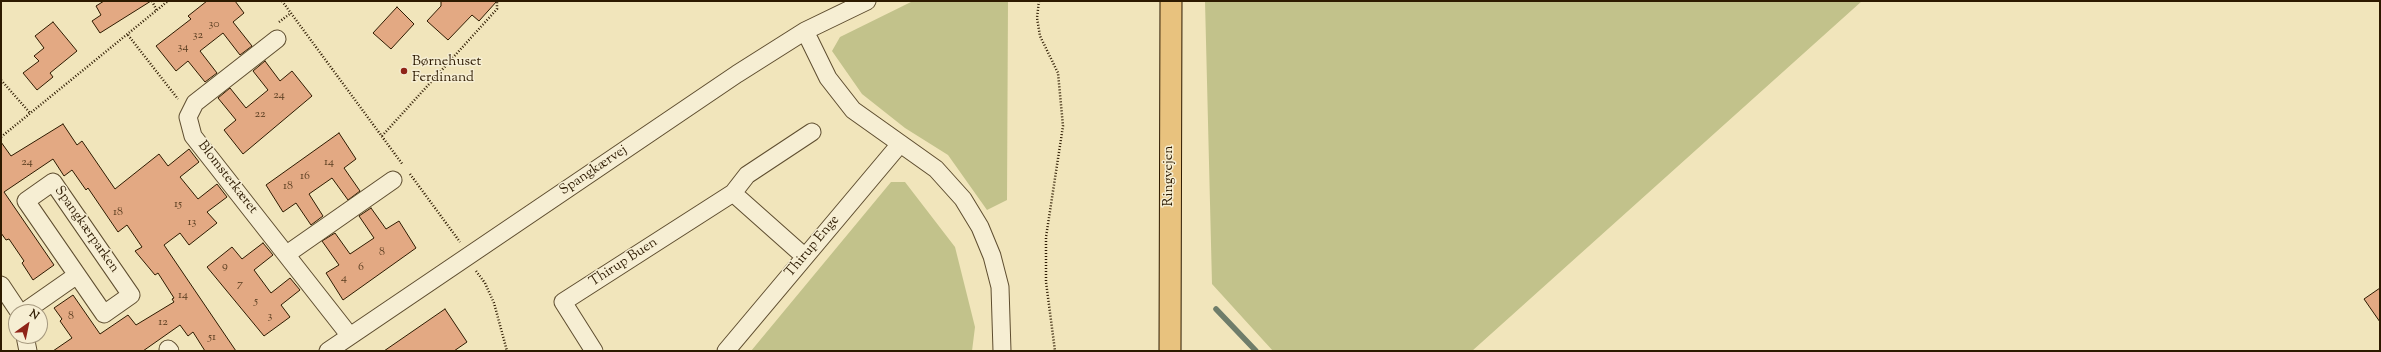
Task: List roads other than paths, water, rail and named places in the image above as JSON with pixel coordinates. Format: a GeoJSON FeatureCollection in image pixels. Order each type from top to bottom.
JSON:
{"type":"FeatureCollection","features":[{"type":"Feature","properties":{"kind":"main road","name":"Ringvejen"},"geometry":{"type":"LineString","coordinates":[[1170,351],[1171,1]]}},
{"type":"Feature","properties":{"kind":"street","name":"Spangkærvej"},"geometry":{"type":"LineString","coordinates":[[328,351],[737,74],[805,31],[867,1]]}},
{"type":"Feature","properties":{"kind":"street"},"geometry":{"type":"LineString","coordinates":[[805,31],[828,78],[853,110],[936,170],[963,199],[980,227],[992,256],[1000,287],[1002,351]]}},
{"type":"Feature","properties":{"kind":"street","name":"Blomsterkæret"},"geometry":{"type":"LineString","coordinates":[[277,39],[195,103],[188,117],[194,136],[350,336]]}},
{"type":"Feature","properties":{"kind":"street","name":"Thirup Buen"},"geometry":{"type":"LineString","coordinates":[[594,351],[563,302],[733,193],[747,175],[812,132]]}},
{"type":"Feature","properties":{"kind":"street","name":"Thirup Enge"},"geometry":{"type":"LineString","coordinates":[[726,351],[900,144]]}},
{"type":"Feature","properties":{"kind":"street"},"geometry":{"type":"LineString","coordinates":[[287,254],[393,180]]}},
{"type":"Feature","properties":{"kind":"street","name":"Spangkærparken"},"geometry":{"type":"LineString","coordinates":[[53,182],[131,295],[104,314],[77,275],[26,201],[53,182]]}},
{"type":"Feature","properties":{"kind":"street"},"geometry":{"type":"LineString","coordinates":[[733,193],[805,257]]}},
{"type":"Feature","properties":{"kind":"street"},"geometry":{"type":"LineString","coordinates":[[35,304],[77,275]]}},
{"type":"Feature","properties":{"kind":"street"},"geometry":{"type":"LineString","coordinates":[[1,285],[14,304]]}},
{"type":"Feature","properties":{"kind":"waterway"},"geometry":{"type":"LineString","coordinates":[[1216,309],[1256,351]]}},
{"type":"Feature","properties":{"kind":"place","name":"Børnehuset Ferdinand"},"geometry":{"type":"Point","coordinates":[404,71]}}]}
